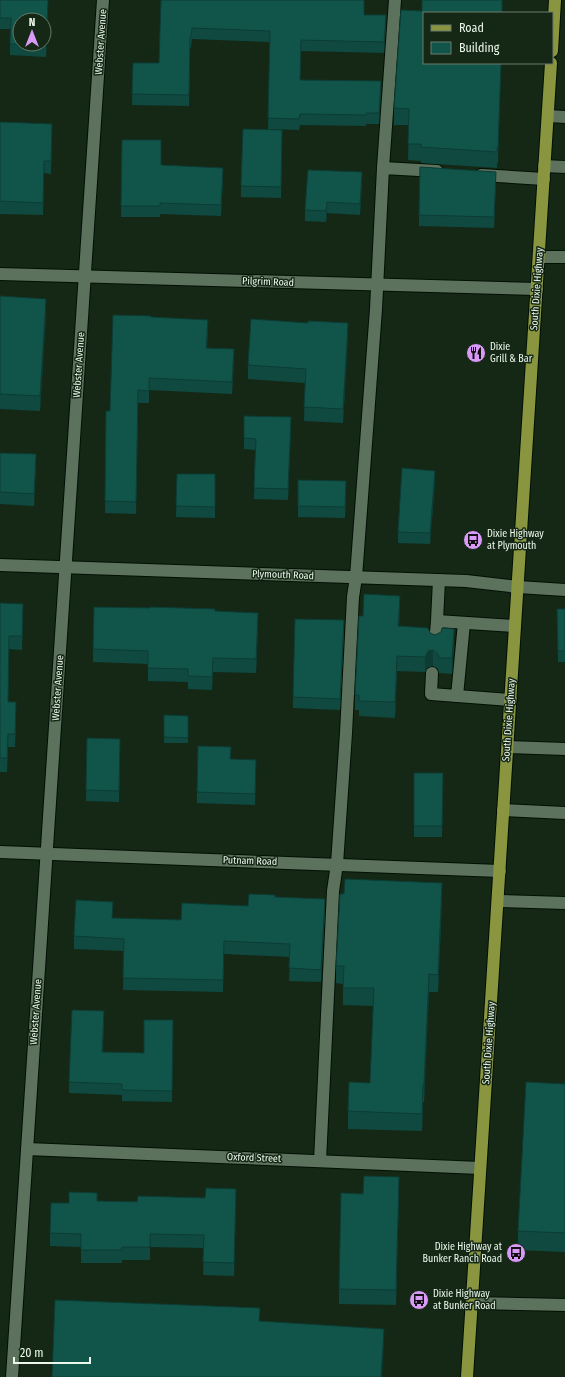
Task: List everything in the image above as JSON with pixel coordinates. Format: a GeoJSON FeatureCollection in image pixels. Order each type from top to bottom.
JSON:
{"type":"FeatureCollection","features":[{"type":"Feature","properties":{"kind":"main road"},"geometry":{"type":"LineString","coordinates":[[553,35],[555,0]]}},
{"type":"Feature","properties":{"kind":"main road","name":"South Dixie Highway"},"geometry":{"type":"LineString","coordinates":[[467,1377],[551,64]]}},
{"type":"Feature","properties":{"kind":"street","name":"Webster Avenue"},"geometry":{"type":"LineString","coordinates":[[12,1377],[103,0]]}},
{"type":"Feature","properties":{"kind":"street"},"geometry":{"type":"LineString","coordinates":[[320,1161],[333,891],[337,864],[353,597],[356,577],[377,285],[394,0]]}},
{"type":"Feature","properties":{"kind":"street"},"geometry":{"type":"LineString","coordinates":[[548,116],[565,117]]}},
{"type":"Feature","properties":{"kind":"street"},"geometry":{"type":"LineString","coordinates":[[544,166],[565,167]]}},
{"type":"Feature","properties":{"kind":"street"},"geometry":{"type":"LineString","coordinates":[[383,168],[451,172]]}},
{"type":"Feature","properties":{"kind":"street"},"geometry":{"type":"LineString","coordinates":[[466,174],[544,179]]}},
{"type":"Feature","properties":{"kind":"street"},"geometry":{"type":"LineString","coordinates":[[539,256],[565,257]]}},
{"type":"Feature","properties":{"kind":"street","name":"Pilgrim Road"},"geometry":{"type":"LineString","coordinates":[[0,274],[537,289]]}},
{"type":"Feature","properties":{"kind":"street","name":"Plymouth Road"},"geometry":{"type":"LineString","coordinates":[[0,565],[466,581],[518,587],[565,590]]}},
{"type":"Feature","properties":{"kind":"street"},"geometry":{"type":"LineString","coordinates":[[435,643],[440,580]]}},
{"type":"Feature","properties":{"kind":"street"},"geometry":{"type":"LineString","coordinates":[[437,621],[515,626]]}},
{"type":"Feature","properties":{"kind":"street"},"geometry":{"type":"LineString","coordinates":[[457,696],[464,623]]}},
{"type":"Feature","properties":{"kind":"street"},"geometry":{"type":"LineString","coordinates":[[432,673],[431,694],[511,700]]}},
{"type":"Feature","properties":{"kind":"street"},"geometry":{"type":"LineString","coordinates":[[508,747],[565,749]]}},
{"type":"Feature","properties":{"kind":"street"},"geometry":{"type":"LineString","coordinates":[[504,810],[565,813]]}},
{"type":"Feature","properties":{"kind":"street","name":"Putnam Road"},"geometry":{"type":"LineString","coordinates":[[0,852],[500,871]]}},
{"type":"Feature","properties":{"kind":"street"},"geometry":{"type":"LineString","coordinates":[[498,901],[565,903]]}},
{"type":"Feature","properties":{"kind":"street","name":"Oxford Street"},"geometry":{"type":"LineString","coordinates":[[27,1149],[480,1168]]}},
{"type":"Feature","properties":{"kind":"street"},"geometry":{"type":"LineString","coordinates":[[472,1303],[565,1305]]}},
{"type":"Feature","properties":{"kind":"building"},"geometry":{"type":"Polygon","coordinates":[[[0,0],[48,0],[47,12],[12,12],[12,44],[10,44],[11,18],[0,18],[0,0]]]}},
{"type":"Feature","properties":{"kind":"building"},"geometry":{"type":"Polygon","coordinates":[[[161,0],[364,0],[364,15],[386,15],[384,42],[301,40],[300,80],[381,81],[379,113],[366,113],[366,115],[300,114],[299,119],[268,118],[270,31],[192,28],[190,37],[189,95],[132,94],[133,63],[159,63],[161,0]]]}},
{"type":"Feature","properties":{"kind":"building"},"geometry":{"type":"Polygon","coordinates":[[[422,0],[502,0],[502,12],[423,12],[423,64],[501,64],[497,152],[421,147],[421,144],[408,144],[409,109],[394,108],[401,10],[422,11],[422,0]]]}},
{"type":"Feature","properties":{"kind":"building"},"geometry":{"type":"Polygon","coordinates":[[[0,122],[52,124],[51,161],[44,161],[43,203],[0,201],[0,122]]]}},
{"type":"Feature","properties":{"kind":"building"},"geometry":{"type":"Polygon","coordinates":[[[243,129],[282,130],[281,187],[241,186],[243,129]]]}},
{"type":"Feature","properties":{"kind":"building"},"geometry":{"type":"Polygon","coordinates":[[[122,140],[161,140],[161,165],[223,168],[221,205],[160,203],[160,206],[121,206],[122,140]]]}},
{"type":"Feature","properties":{"kind":"building"},"geometry":{"type":"Polygon","coordinates":[[[420,167],[496,172],[494,217],[419,215],[420,167]]]}},
{"type":"Feature","properties":{"kind":"building"},"geometry":{"type":"Polygon","coordinates":[[[308,170],[362,172],[360,204],[327,202],[326,211],[305,210],[308,170]]]}},
{"type":"Feature","properties":{"kind":"building"},"geometry":{"type":"Polygon","coordinates":[[[0,296],[46,299],[40,396],[0,394],[0,296]]]}},
{"type":"Feature","properties":{"kind":"building"},"geometry":{"type":"Polygon","coordinates":[[[113,315],[208,320],[206,348],[234,349],[232,382],[149,378],[149,391],[138,390],[136,502],[105,501],[106,411],[110,411],[113,315]]]}},
{"type":"Feature","properties":{"kind":"building"},"geometry":{"type":"Polygon","coordinates":[[[251,319],[308,323],[308,321],[348,323],[343,409],[304,407],[306,369],[248,365],[251,319]]]}},
{"type":"Feature","properties":{"kind":"building"},"geometry":{"type":"Polygon","coordinates":[[[244,416],[291,417],[288,489],[254,488],[256,439],[244,438],[244,416]]]}},
{"type":"Feature","properties":{"kind":"building"},"geometry":{"type":"Polygon","coordinates":[[[0,453],[36,454],[34,494],[0,492],[0,453]]]}},
{"type":"Feature","properties":{"kind":"building"},"geometry":{"type":"Polygon","coordinates":[[[402,468],[435,471],[430,533],[398,532],[402,468]]]}},
{"type":"Feature","properties":{"kind":"building"},"geometry":{"type":"Polygon","coordinates":[[[177,474],[215,474],[215,507],[176,506],[177,474]]]}},
{"type":"Feature","properties":{"kind":"building"},"geometry":{"type":"Polygon","coordinates":[[[298,480],[346,481],[345,507],[298,506],[298,480]]]}},
{"type":"Feature","properties":{"kind":"building"},"geometry":{"type":"Polygon","coordinates":[[[364,594],[400,596],[398,626],[428,628],[430,633],[435,635],[441,632],[442,628],[454,629],[452,658],[439,658],[438,654],[433,650],[428,651],[425,657],[397,656],[395,702],[359,701],[359,695],[355,695],[359,616],[363,616],[364,594]]]}},
{"type":"Feature","properties":{"kind":"building"},"geometry":{"type":"Polygon","coordinates":[[[0,603],[23,604],[22,636],[9,636],[8,702],[16,702],[15,734],[8,734],[7,758],[0,758],[0,603]]]}},
{"type":"Feature","properties":{"kind":"building"},"geometry":{"type":"Polygon","coordinates":[[[94,607],[215,609],[215,611],[258,613],[256,659],[213,658],[212,677],[188,676],[188,669],[148,668],[148,651],[93,649],[94,607]]]}},
{"type":"Feature","properties":{"kind":"building"},"geometry":{"type":"Polygon","coordinates":[[[557,609],[565,609],[565,651],[558,651],[557,609]]]}},
{"type":"Feature","properties":{"kind":"building"},"geometry":{"type":"Polygon","coordinates":[[[295,619],[344,620],[340,699],[293,697],[295,619]]]}},
{"type":"Feature","properties":{"kind":"building"},"geometry":{"type":"Polygon","coordinates":[[[164,715],[188,716],[188,738],[164,737],[164,715]]]}},
{"type":"Feature","properties":{"kind":"building"},"geometry":{"type":"Polygon","coordinates":[[[87,738],[120,739],[119,791],[86,790],[87,738]]]}},
{"type":"Feature","properties":{"kind":"building"},"geometry":{"type":"Polygon","coordinates":[[[198,746],[231,747],[230,759],[256,760],[255,794],[197,792],[198,746]]]}},
{"type":"Feature","properties":{"kind":"building"},"geometry":{"type":"Polygon","coordinates":[[[414,773],[443,773],[442,826],[414,826],[414,773]]]}},
{"type":"Feature","properties":{"kind":"building"},"geometry":{"type":"Polygon","coordinates":[[[345,879],[442,883],[438,975],[429,974],[422,1114],[348,1111],[349,1082],[370,1083],[374,988],[343,988],[344,966],[336,966],[340,894],[344,894],[345,879]]]}},
{"type":"Feature","properties":{"kind":"building"},"geometry":{"type":"Polygon","coordinates":[[[249,894],[275,895],[275,897],[325,899],[321,970],[289,968],[290,944],[224,941],[223,980],[123,978],[124,939],[74,936],[76,900],[113,902],[112,918],[181,920],[182,903],[248,906],[249,894]]]}},
{"type":"Feature","properties":{"kind":"building"},"geometry":{"type":"Polygon","coordinates":[[[72,1010],[104,1011],[102,1052],[144,1053],[144,1020],[173,1020],[172,1091],[122,1090],[122,1084],[69,1082],[72,1010]]]}},
{"type":"Feature","properties":{"kind":"building"},"geometry":{"type":"Polygon","coordinates":[[[526,1082],[565,1084],[565,1233],[518,1231],[526,1082]]]}},
{"type":"Feature","properties":{"kind":"building"},"geometry":{"type":"Polygon","coordinates":[[[364,1176],[399,1177],[396,1290],[339,1289],[341,1193],[363,1194],[364,1176]]]}},
{"type":"Feature","properties":{"kind":"building"},"geometry":{"type":"Polygon","coordinates":[[[206,1188],[236,1189],[234,1263],[203,1262],[204,1235],[150,1234],[150,1247],[122,1247],[122,1250],[81,1250],[81,1234],[50,1233],[51,1203],[69,1203],[69,1192],[97,1193],[97,1201],[137,1202],[138,1196],[205,1198],[206,1188]]]}},
{"type":"Feature","properties":{"kind":"building"},"geometry":{"type":"Polygon","coordinates":[[[55,1300],[260,1308],[259,1321],[384,1329],[381,1377],[52,1377],[55,1300]]]}},
{"type":"Feature","properties":{"kind":"place","name":"Dixie Grill & Bar"},"geometry":{"type":"Point","coordinates":[476,353]}},
{"type":"Feature","properties":{"kind":"place","name":"Dixie Highway at Plymouth"},"geometry":{"type":"Point","coordinates":[473,540]}},
{"type":"Feature","properties":{"kind":"place","name":"Dixie Highway at Bunker Ranch Road"},"geometry":{"type":"Point","coordinates":[516,1253]}},
{"type":"Feature","properties":{"kind":"place","name":"Dixie Highway at Bunker Road"},"geometry":{"type":"Point","coordinates":[419,1300]}}]}
